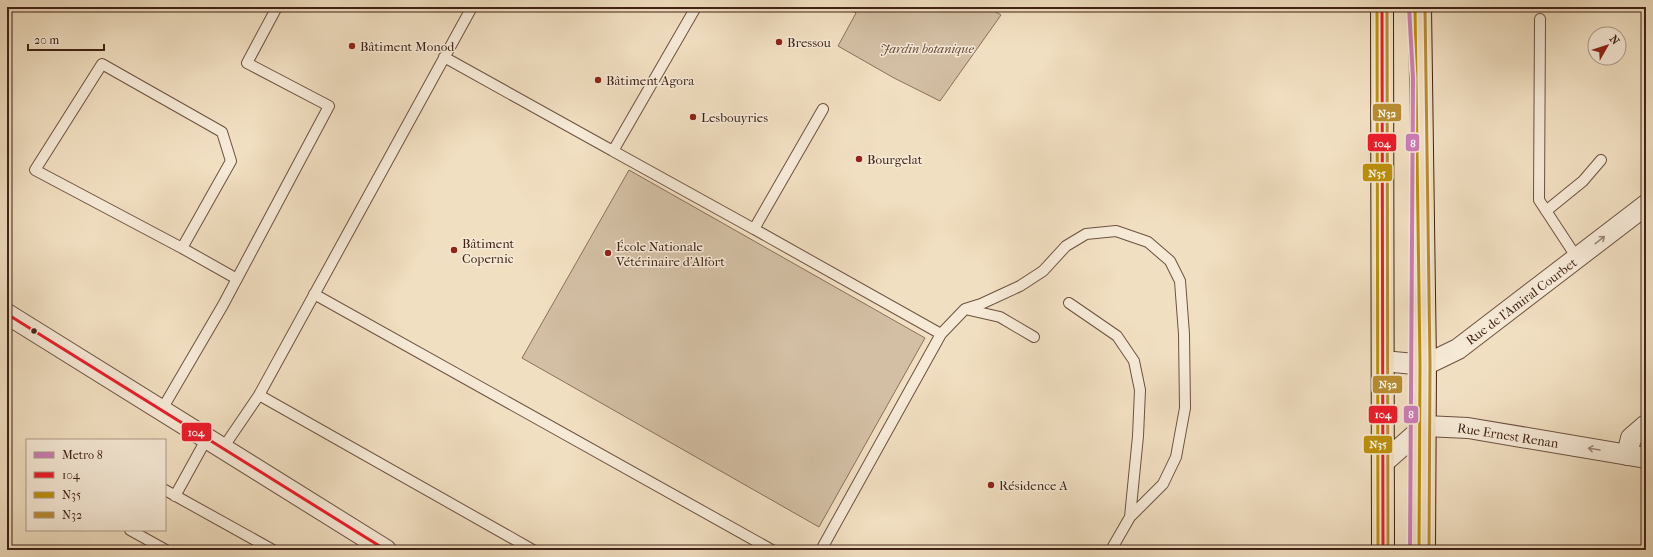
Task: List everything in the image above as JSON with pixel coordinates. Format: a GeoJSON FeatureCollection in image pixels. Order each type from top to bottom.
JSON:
{"type":"FeatureCollection","features":[{"type":"Feature","properties":{"kind":"main road"},"geometry":{"type":"LineString","coordinates":[[1382,7],[1383,550]]}},
{"type":"Feature","properties":{"kind":"main road"},"geometry":{"type":"LineString","coordinates":[[1420,7],[1425,365],[1424,550]]}},
{"type":"Feature","properties":{"kind":"street","name":"Rue de l'Amiral Courbet"},"geometry":{"type":"LineString","coordinates":[[1425,365],[1469,342],[1646,205]]}},
{"type":"Feature","properties":{"kind":"street"},"geometry":{"type":"LineString","coordinates":[[7,314],[386,550]]}},
{"type":"Feature","properties":{"kind":"street"},"geometry":{"type":"LineString","coordinates":[[1383,361],[1425,365]]}},
{"type":"Feature","properties":{"kind":"street"},"geometry":{"type":"LineString","coordinates":[[1383,463],[1425,426]]}},
{"type":"Feature","properties":{"kind":"street","name":"Rue Ernest Renan"},"geometry":{"type":"LineString","coordinates":[[1425,426],[1458,427],[1636,456]]}},
{"type":"Feature","properties":{"kind":"street"},"geometry":{"type":"LineString","coordinates":[[1636,456],[1631,438],[1646,426]]}},
{"type":"Feature","properties":{"kind":"lane"},"geometry":{"type":"LineString","coordinates":[[161,411],[237,279],[329,106],[247,63],[276,7]]}},
{"type":"Feature","properties":{"kind":"lane"},"geometry":{"type":"LineString","coordinates":[[175,496],[215,443],[259,395],[472,7]]}},
{"type":"Feature","properties":{"kind":"lane"},"geometry":{"type":"LineString","coordinates":[[613,151],[696,7]]}},
{"type":"Feature","properties":{"kind":"lane"},"geometry":{"type":"LineString","coordinates":[[1540,18],[1539,200],[1577,258]]}},
{"type":"Feature","properties":{"kind":"lane"},"geometry":{"type":"LineString","coordinates":[[444,57],[941,334]]}},
{"type":"Feature","properties":{"kind":"lane"},"geometry":{"type":"LineString","coordinates":[[182,248],[231,161],[222,132],[102,64],[35,170],[237,279]]}},
{"type":"Feature","properties":{"kind":"lane"},"geometry":{"type":"LineString","coordinates":[[754,229],[823,109]]}},
{"type":"Feature","properties":{"kind":"lane"},"geometry":{"type":"LineString","coordinates":[[1546,211],[1583,181],[1601,160]]}},
{"type":"Feature","properties":{"kind":"lane"},"geometry":{"type":"LineString","coordinates":[[821,550],[941,334],[965,309],[1020,286],[1043,271],[1066,246],[1086,234],[1116,231],[1148,242],[1170,261],[1180,281],[1184,334],[1185,408],[1176,457],[1163,484],[1130,517],[1111,550]]}},
{"type":"Feature","properties":{"kind":"lane"},"geometry":{"type":"LineString","coordinates":[[314,294],[772,550]]}},
{"type":"Feature","properties":{"kind":"lane"},"geometry":{"type":"LineString","coordinates":[[1069,303],[1117,336],[1134,361],[1140,390],[1138,436],[1130,517]]}},
{"type":"Feature","properties":{"kind":"lane"},"geometry":{"type":"LineString","coordinates":[[965,309],[1000,317],[1034,337]]}},
{"type":"Feature","properties":{"kind":"lane"},"geometry":{"type":"LineString","coordinates":[[259,395],[533,550]]}},
{"type":"Feature","properties":{"kind":"lane"},"geometry":{"type":"LineString","coordinates":[[166,491],[273,550]]}},
{"type":"Feature","properties":{"kind":"lane"},"geometry":{"type":"LineString","coordinates":[[132,531],[166,550]]}},
{"type":"Feature","properties":{"kind":"green space","name":"Jardin botanique"},"geometry":{"type":"Polygon","coordinates":[[[846,7],[987,7],[1001,15],[940,101],[894,78],[838,46],[856,13],[846,7]]]}},
{"type":"Feature","properties":{"kind":"green space"},"geometry":{"type":"Polygon","coordinates":[[[629,170],[925,338],[819,527],[522,358],[629,170]]]}},
{"type":"Feature","properties":{"kind":"metro line","name":"8"},"geometry":{"type":"LineString","coordinates":[[1409,7],[1413,78],[1410,550]]}},
{"type":"Feature","properties":{"kind":"transit line","name":"N35"},"geometry":{"type":"LineString","coordinates":[[1377,7],[1378,550]]}},
{"type":"Feature","properties":{"kind":"transit line","name":"104"},"geometry":{"type":"LineString","coordinates":[[1382,7],[1383,550]]}},
{"type":"Feature","properties":{"kind":"transit line","name":"N32"},"geometry":{"type":"LineString","coordinates":[[1387,7],[1388,550]]}},
{"type":"Feature","properties":{"kind":"transit line","name":"N35"},"geometry":{"type":"LineString","coordinates":[[1415,7],[1420,365],[1419,550]]}},
{"type":"Feature","properties":{"kind":"transit line","name":"N32"},"geometry":{"type":"LineString","coordinates":[[1425,7],[1430,365],[1429,550]]}},
{"type":"Feature","properties":{"kind":"transit line","name":"104"},"geometry":{"type":"LineString","coordinates":[[7,314],[386,550]]}},
{"type":"Feature","properties":{"kind":"place","name":"Bressou"},"geometry":{"type":"Point","coordinates":[779,42]}},
{"type":"Feature","properties":{"kind":"place","name":"Bâtiment Monod"},"geometry":{"type":"Point","coordinates":[352,46]}},
{"type":"Feature","properties":{"kind":"place","name":"Bâtiment Agora"},"geometry":{"type":"Point","coordinates":[598,80]}},
{"type":"Feature","properties":{"kind":"place","name":"Lesbouyries"},"geometry":{"type":"Point","coordinates":[693,117]}},
{"type":"Feature","properties":{"kind":"place","name":"Bourgelat"},"geometry":{"type":"Point","coordinates":[859,159]}},
{"type":"Feature","properties":{"kind":"place","name":"Bâtiment Copernic"},"geometry":{"type":"Point","coordinates":[454,250]}},
{"type":"Feature","properties":{"kind":"place","name":"École Nationale Vétérinaire d'Alfort"},"geometry":{"type":"Point","coordinates":[608,253]}},
{"type":"Feature","properties":{"kind":"place","name":"Résidence A"},"geometry":{"type":"Point","coordinates":[991,485]}}]}
